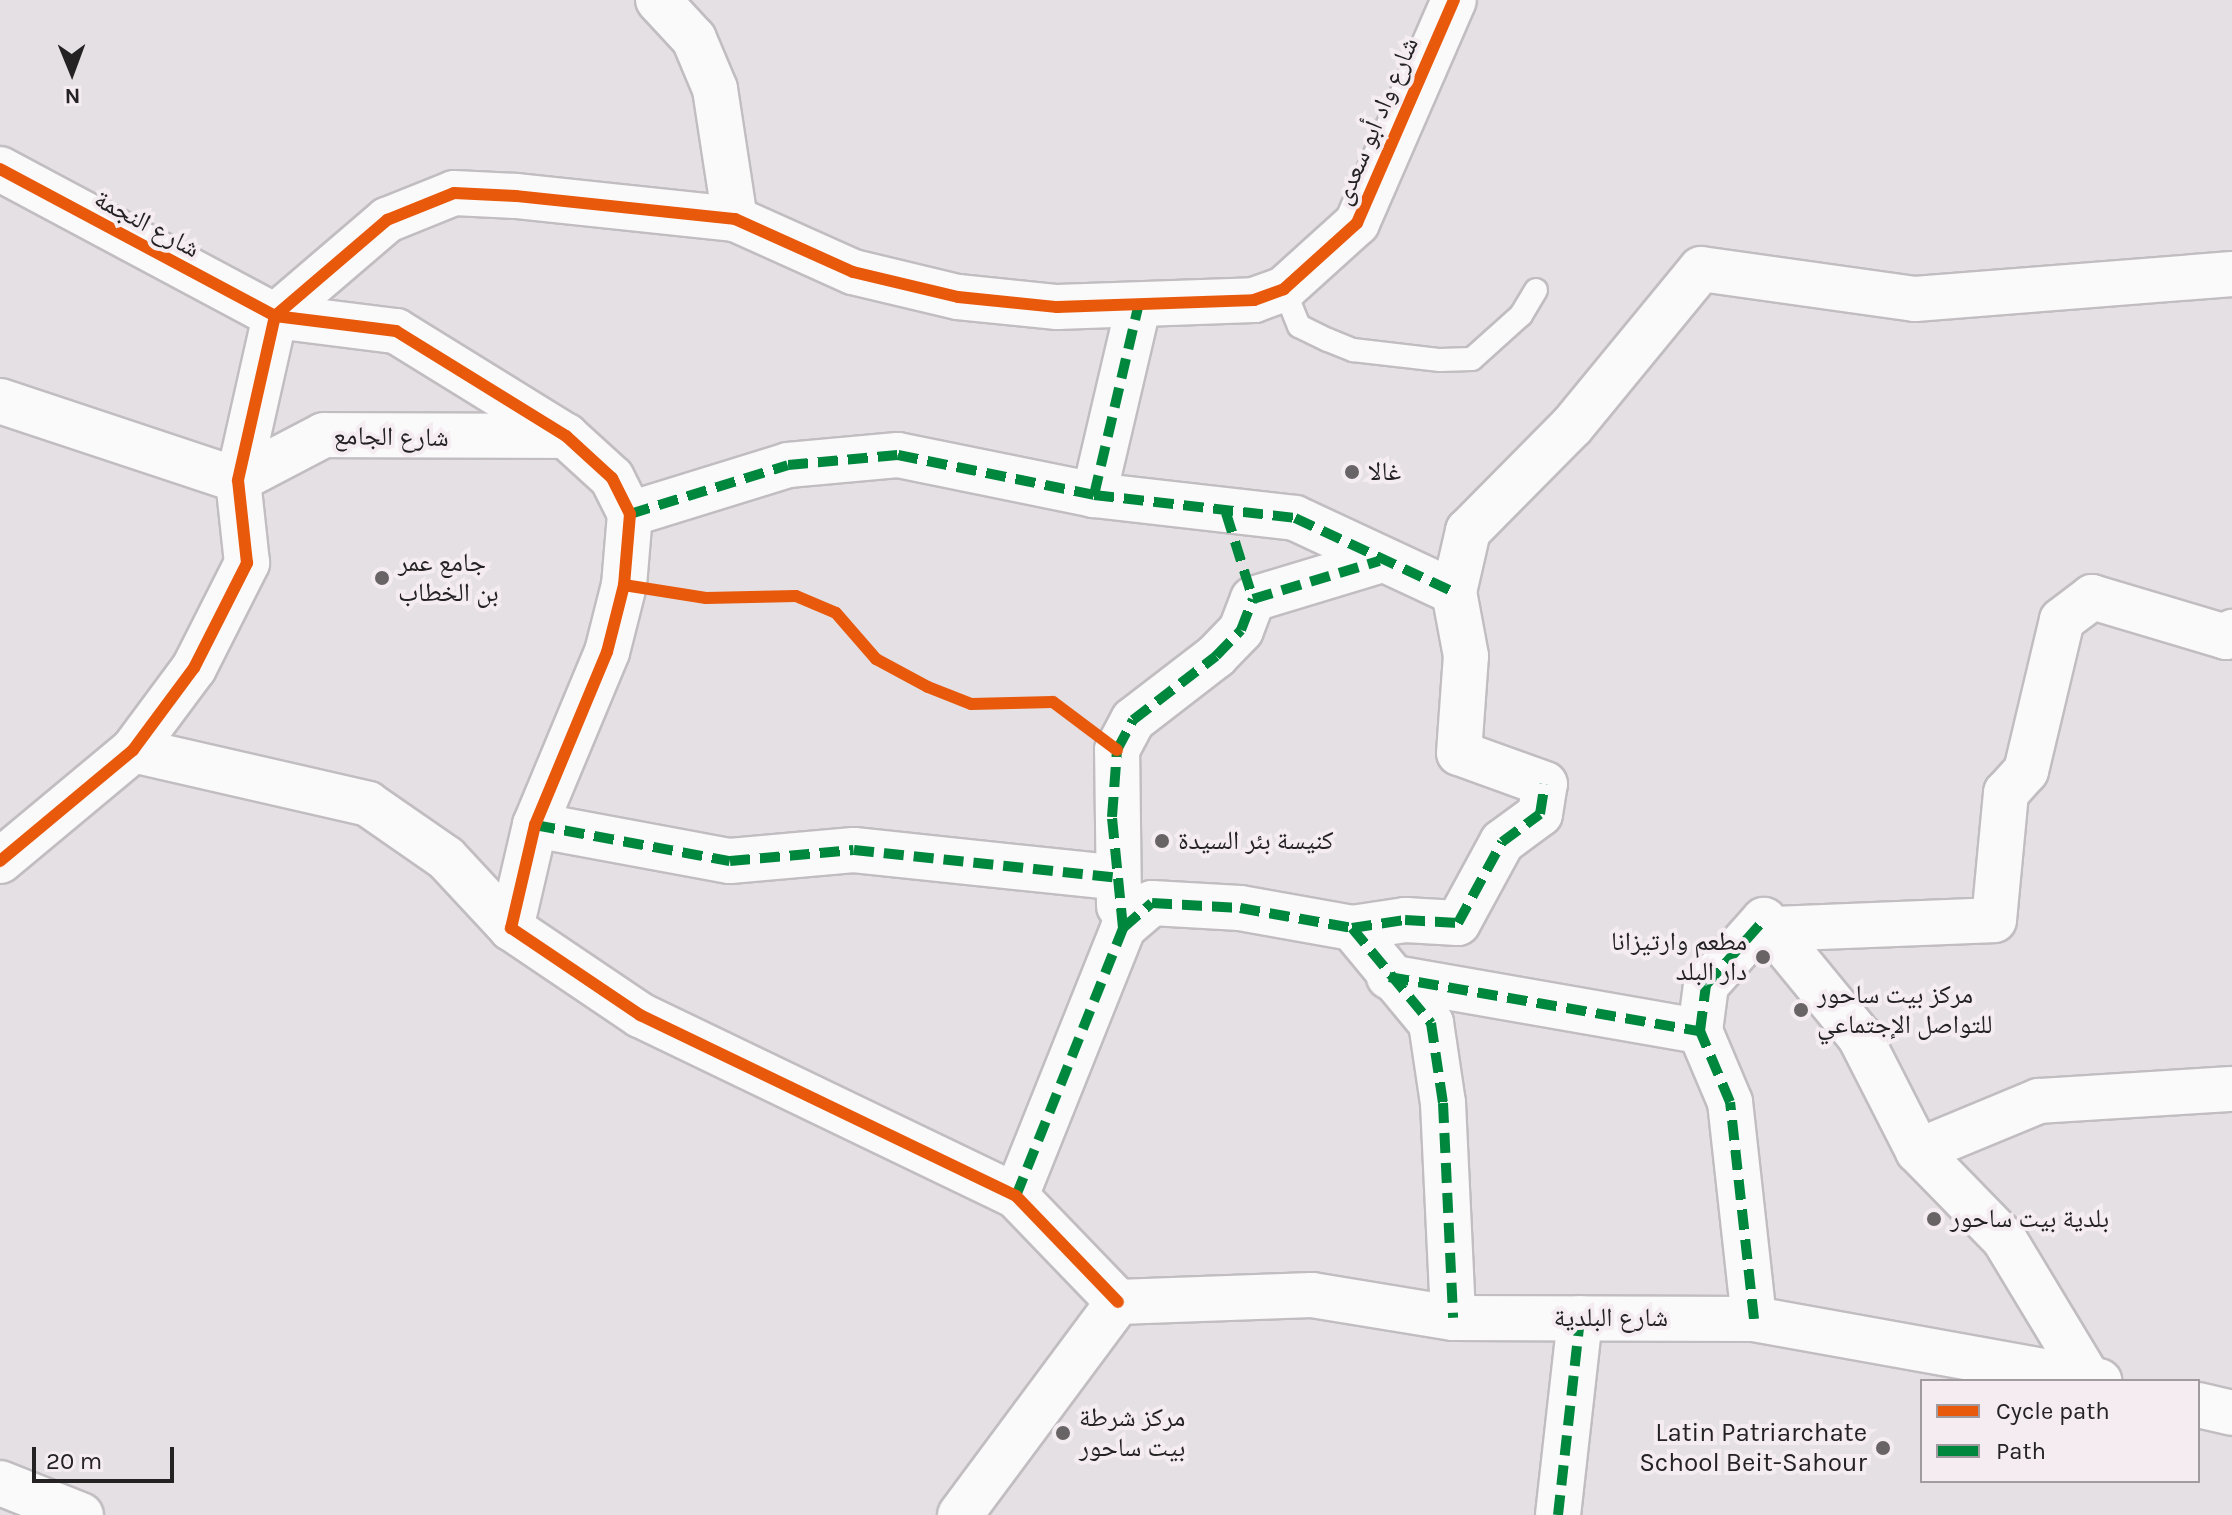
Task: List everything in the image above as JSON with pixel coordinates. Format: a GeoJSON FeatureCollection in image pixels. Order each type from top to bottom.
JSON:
{"type":"FeatureCollection","features":[{"type":"Feature","properties":{"kind":"street"},"geometry":{"type":"LineString","coordinates":[[658,0],[694,39],[715,89],[735,219]]}},
{"type":"Feature","properties":{"kind":"street","name":"شارع واد أبو سعدى"},"geometry":{"type":"LineString","coordinates":[[275,316],[387,220],[454,193],[735,219],[853,272],[958,297],[1057,307],[1138,307],[1254,300],[1284,289],[1357,223],[1454,0]]}},
{"type":"Feature","properties":{"kind":"street","name":"شارع النجمة"},"geometry":{"type":"LineString","coordinates":[[0,169],[275,316]]}},
{"type":"Feature","properties":{"kind":"street"},"geometry":{"type":"LineString","coordinates":[[1016,1196],[1123,928],[1152,903],[1182,902],[1352,928],[1405,920],[1458,923],[1502,842],[1540,814],[1545,784],[1459,753],[1466,656],[1454,592],[1468,531],[1572,426],[1701,269],[1915,299],[2232,274]]}},
{"type":"Feature","properties":{"kind":"street"},"geometry":{"type":"LineString","coordinates":[[1094,495],[1138,307]]}},
{"type":"Feature","properties":{"kind":"street"},"geometry":{"type":"LineString","coordinates":[[0,861],[133,750],[194,668],[247,563],[238,480],[275,316],[396,331],[566,436],[612,478],[630,514],[624,585],[607,652],[535,825],[511,928]]}},
{"type":"Feature","properties":{"kind":"street"},"geometry":{"type":"LineString","coordinates":[[0,401],[238,480]]}},
{"type":"Feature","properties":{"kind":"street","name":"شارع الجامع"},"geometry":{"type":"LineString","coordinates":[[238,480],[324,435],[566,436]]}},
{"type":"Feature","properties":{"kind":"street"},"geometry":{"type":"LineString","coordinates":[[630,514],[788,465],[898,455],[1094,495],[1295,518],[1379,561],[1454,592]]}},
{"type":"Feature","properties":{"kind":"street"},"geometry":{"type":"LineString","coordinates":[[1123,928],[1113,877],[1117,750],[1133,720],[1216,656],[1241,630],[1253,599],[1379,561]]}},
{"type":"Feature","properties":{"kind":"street"},"geometry":{"type":"LineString","coordinates":[[1754,1319],[1730,1102],[1700,1031],[1706,985],[1768,924],[1994,920],[2006,793],[2026,771],[2062,620],[2092,597],[2226,637],[2232,632]]}},
{"type":"Feature","properties":{"kind":"street"},"geometry":{"type":"LineString","coordinates":[[133,750],[368,804],[446,858],[511,928],[640,1015],[1016,1196],[1118,1302],[960,1515]]}},
{"type":"Feature","properties":{"kind":"street"},"geometry":{"type":"LineString","coordinates":[[535,825],[730,861],[854,850],[1113,877]]}},
{"type":"Feature","properties":{"kind":"street"},"geometry":{"type":"LineString","coordinates":[[1768,924],[1860,1037],[1918,1151],[2004,1239],[2093,1379]]}},
{"type":"Feature","properties":{"kind":"street"},"geometry":{"type":"LineString","coordinates":[[1352,928],[1389,977],[1431,1023],[1454,1247],[1453,1318]]}},
{"type":"Feature","properties":{"kind":"street"},"geometry":{"type":"LineString","coordinates":[[1389,977],[1700,1031]]}},
{"type":"Feature","properties":{"kind":"street"},"geometry":{"type":"LineString","coordinates":[[1918,1151],[2039,1101],[2232,1089]]}},
{"type":"Feature","properties":{"kind":"street","name":"شارع البلدية"},"geometry":{"type":"LineString","coordinates":[[1118,1302],[1312,1295],[1453,1318],[1754,1319],[2088,1379]]}},
{"type":"Feature","properties":{"kind":"street"},"geometry":{"type":"LineString","coordinates":[[1558,1515],[1580,1318]]}},
{"type":"Feature","properties":{"kind":"street"},"geometry":{"type":"LineString","coordinates":[[2200,1405],[2232,1413]]}},
{"type":"Feature","properties":{"kind":"street"},"geometry":{"type":"LineString","coordinates":[[0,1483],[81,1515]]}},
{"type":"Feature","properties":{"kind":"lane"},"geometry":{"type":"LineString","coordinates":[[1284,289],[1299,326],[1328,340],[1353,350],[1440,360],[1472,359],[1521,315],[1536,290]]}},
{"type":"Feature","properties":{"kind":"marked path"},"geometry":{"type":"LineString","coordinates":[[630,514],[788,465],[898,455],[1094,495],[1138,307]]}},
{"type":"Feature","properties":{"kind":"marked path"},"geometry":{"type":"LineString","coordinates":[[1094,495],[1295,518],[1454,592]]}},
{"type":"Feature","properties":{"kind":"marked path"},"geometry":{"type":"LineString","coordinates":[[1226,513],[1253,599]]}},
{"type":"Feature","properties":{"kind":"marked path"},"geometry":{"type":"LineString","coordinates":[[1123,928],[1112,817],[1117,750],[1133,720],[1216,656],[1241,630],[1253,599],[1379,561]]}},
{"type":"Feature","properties":{"kind":"marked path"},"geometry":{"type":"LineString","coordinates":[[1016,1196],[1123,928],[1152,903],[1240,908],[1352,928],[1405,920],[1458,923],[1502,842],[1540,814],[1545,784]]}},
{"type":"Feature","properties":{"kind":"marked path"},"geometry":{"type":"LineString","coordinates":[[535,825],[730,861],[854,850],[1113,877]]}},
{"type":"Feature","properties":{"kind":"marked path"},"geometry":{"type":"LineString","coordinates":[[1754,1319],[1730,1102],[1700,1031],[1706,985],[1764,920]]}},
{"type":"Feature","properties":{"kind":"marked path"},"geometry":{"type":"LineString","coordinates":[[1352,928],[1431,1023],[1443,1103],[1453,1318]]}},
{"type":"Feature","properties":{"kind":"marked path"},"geometry":{"type":"LineString","coordinates":[[1389,977],[1700,1031]]}},
{"type":"Feature","properties":{"kind":"marked path"},"geometry":{"type":"LineString","coordinates":[[1558,1515],[1580,1318]]}},
{"type":"Feature","properties":{"kind":"cycle path"},"geometry":{"type":"LineString","coordinates":[[0,861],[133,750],[194,668],[247,563],[238,480],[275,316],[387,220],[454,193],[516,196],[735,219],[853,272],[958,297],[1057,307],[1254,300],[1284,289],[1357,223],[1454,0]]}},
{"type":"Feature","properties":{"kind":"cycle path"},"geometry":{"type":"LineString","coordinates":[[0,169],[275,316],[396,331],[566,436],[612,478],[630,514],[624,585],[607,652],[535,825],[511,928],[640,1015],[1016,1196],[1118,1302]]}},
{"type":"Feature","properties":{"kind":"cycle path"},"geometry":{"type":"LineString","coordinates":[[624,585],[706,598],[796,596],[836,613],[876,659],[928,687],[971,704],[1053,702],[1117,750]]}},
{"type":"Feature","properties":{"kind":"place","name":"غالا"},"geometry":{"type":"Point","coordinates":[1352,472]}},
{"type":"Feature","properties":{"kind":"place","name":"جامع عمر بن الخطاب"},"geometry":{"type":"Point","coordinates":[382,578]}},
{"type":"Feature","properties":{"kind":"place","name":"كنيسة بئر السيدة"},"geometry":{"type":"Point","coordinates":[1162,841]}},
{"type":"Feature","properties":{"kind":"place","name":"مطعم وارتيزانا دار البلد"},"geometry":{"type":"Point","coordinates":[1763,957]}},
{"type":"Feature","properties":{"kind":"place","name":"مركز بيت ساحور للتواصل الإجتماعي"},"geometry":{"type":"Point","coordinates":[1801,1010]}},
{"type":"Feature","properties":{"kind":"place","name":"بلدية بيت ساحور"},"geometry":{"type":"Point","coordinates":[1934,1219]}},
{"type":"Feature","properties":{"kind":"place","name":"مركز شرطة بيت ساحور"},"geometry":{"type":"Point","coordinates":[1063,1433]}},
{"type":"Feature","properties":{"kind":"place","name":"Latin Patriarchate School Beit-Sahour"},"geometry":{"type":"Point","coordinates":[1883,1448]}}]}
